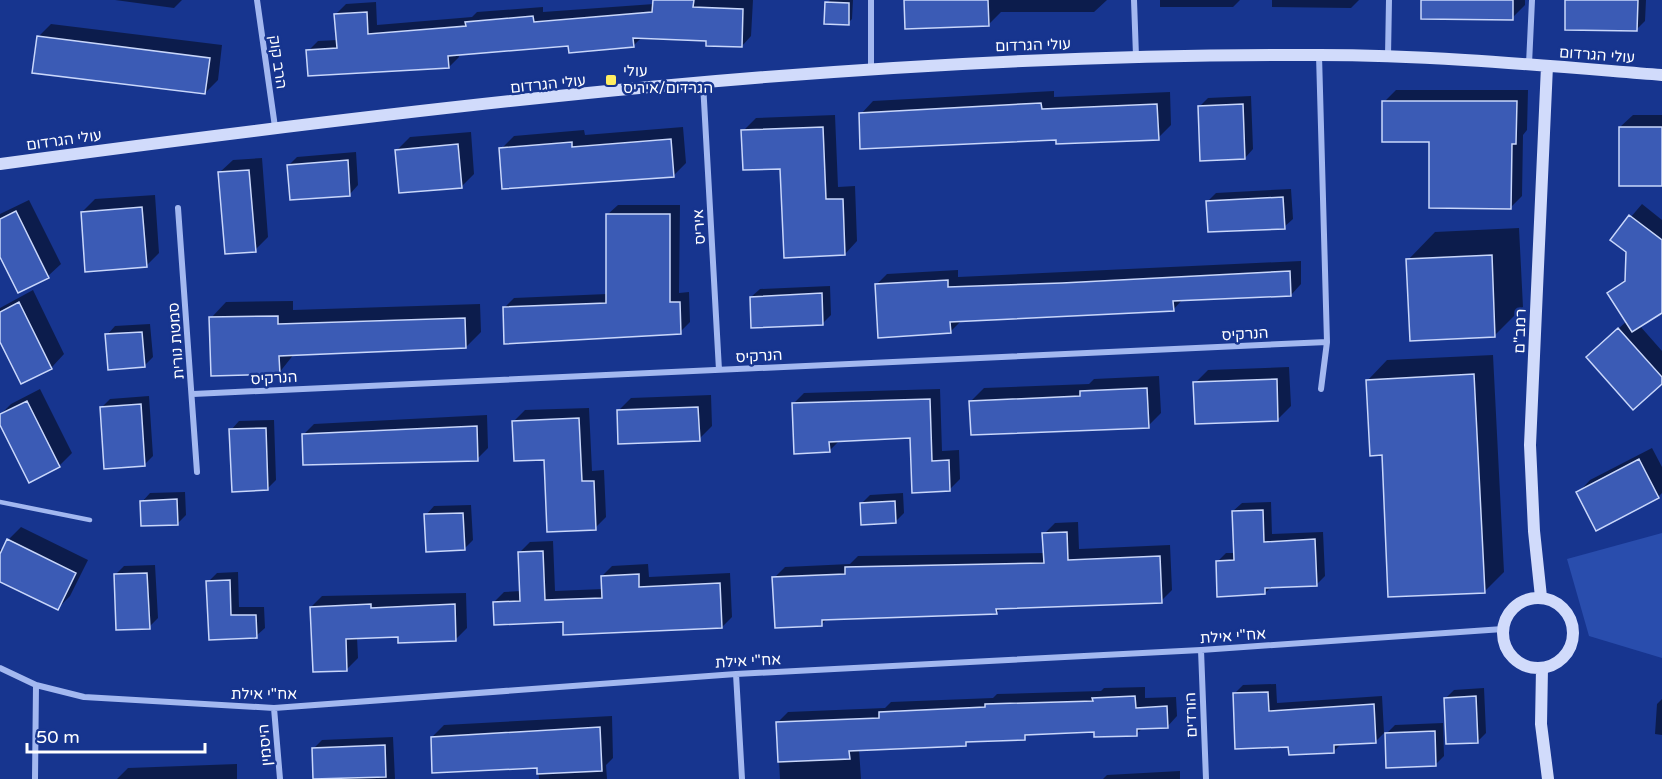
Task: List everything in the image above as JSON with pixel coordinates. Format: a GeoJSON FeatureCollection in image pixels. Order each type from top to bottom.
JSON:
{"type":"FeatureCollection","features":[{"type":"Feature","properties":{"kind":"street","name":"הרב קוק"},"geometry":{"type":"LineString","coordinates":[[257,0],[275,127]]}},
{"type":"Feature","properties":{"kind":"street"},"geometry":{"type":"LineString","coordinates":[[871,0],[871,67]]}},
{"type":"Feature","properties":{"kind":"street"},"geometry":{"type":"LineString","coordinates":[[1134,0],[1136,56]]}},
{"type":"Feature","properties":{"kind":"street"},"geometry":{"type":"LineString","coordinates":[[1388,56],[1389,0]]}},
{"type":"Feature","properties":{"kind":"street"},"geometry":{"type":"LineString","coordinates":[[1529,65],[1532,0]]}},
{"type":"Feature","properties":{"kind":"street","name":"עולי הגרדום"},"geometry":{"type":"LineString","coordinates":[[0,164],[275,127],[871,67],[1136,56],[1319,55],[1388,56],[1662,75]]}},
{"type":"Feature","properties":{"kind":"street"},"geometry":{"type":"LineString","coordinates":[[1319,55],[1327,342],[1321,389]]}},
{"type":"Feature","properties":{"kind":"street","name":"רמב\"ם"},"geometry":{"type":"LineString","coordinates":[[1541,597],[1534,531],[1530,445],[1546,66]]}},
{"type":"Feature","properties":{"kind":"street","name":"איריס"},"geometry":{"type":"LineString","coordinates":[[703,83],[719,370]]}},
{"type":"Feature","properties":{"kind":"street","name":"סמטת נורית"},"geometry":{"type":"LineString","coordinates":[[178,208],[197,472]]}},
{"type":"Feature","properties":{"kind":"street","name":"הנרקיס"},"geometry":{"type":"LineString","coordinates":[[193,394],[1327,342]]}},
{"type":"Feature","properties":{"kind":"street"},"geometry":{"type":"LineString","coordinates":[[1541,597],[1557,603],[1567,611],[1574,635],[1571,647],[1564,658],[1554,665],[1542,668],[1529,667],[1513,657],[1503,642],[1503,629],[1509,612],[1518,603],[1529,598],[1541,597]]}},
{"type":"Feature","properties":{"kind":"street","name":"אח\"י אילת"},"geometry":{"type":"LineString","coordinates":[[0,668],[36,685],[84,697],[274,708],[736,674],[1201,650],[1503,629]]}},
{"type":"Feature","properties":{"kind":"street","name":"הורדים"},"geometry":{"type":"LineString","coordinates":[[1201,650],[1206,779]]}},
{"type":"Feature","properties":{"kind":"street"},"geometry":{"type":"LineString","coordinates":[[1542,668],[1541,724],[1548,779]]}},
{"type":"Feature","properties":{"kind":"street"},"geometry":{"type":"LineString","coordinates":[[736,674],[742,779]]}},
{"type":"Feature","properties":{"kind":"street"},"geometry":{"type":"LineString","coordinates":[[35,779],[36,685]]}},
{"type":"Feature","properties":{"kind":"street","name":"היסמין"},"geometry":{"type":"LineString","coordinates":[[274,708],[280,779]]}},
{"type":"Feature","properties":{"kind":"lane"},"geometry":{"type":"LineString","coordinates":[[0,502],[90,520]]}},
{"type":"Feature","properties":{"kind":"shaded area"},"geometry":{"type":"Polygon","coordinates":[[[1662,533],[1662,658],[1589,636],[1567,559],[1662,533]]]}},
{"type":"Feature","properties":{"kind":"building"},"geometry":{"type":"Polygon","coordinates":[[[653,0],[694,0],[693,7],[743,9],[742,47],[706,46],[706,41],[633,38],[634,47],[569,53],[568,46],[448,56],[449,68],[308,76],[306,50],[337,48],[334,14],[367,12],[368,34],[466,26],[465,22],[533,16],[534,22],[652,12],[653,0]]]}},
{"type":"Feature","properties":{"kind":"building"},"geometry":{"type":"Polygon","coordinates":[[[904,0],[988,0],[989,26],[905,29],[904,0]]]}},
{"type":"Feature","properties":{"kind":"building"},"geometry":{"type":"Polygon","coordinates":[[[1421,0],[1513,0],[1513,20],[1421,19],[1421,0]]]}},
{"type":"Feature","properties":{"kind":"building"},"geometry":{"type":"Polygon","coordinates":[[[1565,0],[1638,0],[1637,31],[1565,30],[1565,0]]]}},
{"type":"Feature","properties":{"kind":"building"},"geometry":{"type":"Polygon","coordinates":[[[825,2],[849,3],[849,25],[824,24],[825,2]]]}},
{"type":"Feature","properties":{"kind":"building"},"geometry":{"type":"Polygon","coordinates":[[[37,36],[210,58],[205,94],[32,73],[37,36]]]}},
{"type":"Feature","properties":{"kind":"building"},"geometry":{"type":"Polygon","coordinates":[[[1382,101],[1517,101],[1516,144],[1512,144],[1511,209],[1429,208],[1429,142],[1382,142],[1382,101]]]}},
{"type":"Feature","properties":{"kind":"building"},"geometry":{"type":"Polygon","coordinates":[[[1041,103],[1042,109],[1157,104],[1159,140],[1056,144],[1056,140],[860,149],[859,113],[1041,103]]]}},
{"type":"Feature","properties":{"kind":"building"},"geometry":{"type":"Polygon","coordinates":[[[1243,104],[1245,159],[1200,161],[1198,106],[1243,104]]]}},
{"type":"Feature","properties":{"kind":"building"},"geometry":{"type":"Polygon","coordinates":[[[823,127],[826,199],[843,199],[845,255],[784,258],[780,169],[743,170],[741,130],[823,127]]]}},
{"type":"Feature","properties":{"kind":"building"},"geometry":{"type":"Polygon","coordinates":[[[1619,127],[1662,127],[1662,186],[1619,186],[1619,127]]]}},
{"type":"Feature","properties":{"kind":"building"},"geometry":{"type":"Polygon","coordinates":[[[671,139],[674,177],[502,189],[499,148],[572,142],[572,147],[671,139]]]}},
{"type":"Feature","properties":{"kind":"building"},"geometry":{"type":"Polygon","coordinates":[[[458,144],[462,188],[399,193],[395,150],[458,144]]]}},
{"type":"Feature","properties":{"kind":"building"},"geometry":{"type":"Polygon","coordinates":[[[348,160],[350,196],[290,200],[287,165],[348,160]]]}},
{"type":"Feature","properties":{"kind":"building"},"geometry":{"type":"Polygon","coordinates":[[[249,170],[256,252],[225,254],[218,172],[249,170]]]}},
{"type":"Feature","properties":{"kind":"building"},"geometry":{"type":"Polygon","coordinates":[[[1283,197],[1285,229],[1208,232],[1206,201],[1283,197]]]}},
{"type":"Feature","properties":{"kind":"building"},"geometry":{"type":"Polygon","coordinates":[[[142,207],[147,267],[85,272],[81,212],[142,207]]]}},
{"type":"Feature","properties":{"kind":"building"},"geometry":{"type":"Polygon","coordinates":[[[16,211],[49,278],[18,293],[0,257],[0,219],[16,211]]]}},
{"type":"Feature","properties":{"kind":"building"},"geometry":{"type":"Polygon","coordinates":[[[606,214],[670,214],[670,302],[680,302],[681,334],[504,344],[503,307],[606,303],[606,214]]]}},
{"type":"Feature","properties":{"kind":"building"},"geometry":{"type":"Polygon","coordinates":[[[1629,215],[1662,240],[1662,313],[1632,332],[1607,293],[1625,281],[1626,252],[1610,240],[1629,215]]]}},
{"type":"Feature","properties":{"kind":"building"},"geometry":{"type":"Polygon","coordinates":[[[1492,255],[1495,337],[1410,341],[1406,259],[1492,255]]]}},
{"type":"Feature","properties":{"kind":"building"},"geometry":{"type":"Polygon","coordinates":[[[1290,271],[1291,296],[1173,301],[1174,311],[950,322],[951,333],[878,338],[875,284],[948,280],[948,287],[1290,271]]]}},
{"type":"Feature","properties":{"kind":"building"},"geometry":{"type":"Polygon","coordinates":[[[822,293],[823,325],[751,328],[750,297],[822,293]]]}},
{"type":"Feature","properties":{"kind":"building"},"geometry":{"type":"Polygon","coordinates":[[[19,302],[52,369],[21,384],[0,342],[0,312],[19,302]]]}},
{"type":"Feature","properties":{"kind":"building"},"geometry":{"type":"Polygon","coordinates":[[[278,316],[278,324],[465,318],[466,348],[279,356],[280,374],[211,376],[209,317],[278,316]]]}},
{"type":"Feature","properties":{"kind":"building"},"geometry":{"type":"Polygon","coordinates":[[[1618,328],[1662,377],[1662,384],[1633,410],[1586,357],[1618,328]]]}},
{"type":"Feature","properties":{"kind":"building"},"geometry":{"type":"Polygon","coordinates":[[[142,332],[145,367],[108,370],[105,334],[142,332]]]}},
{"type":"Feature","properties":{"kind":"building"},"geometry":{"type":"Polygon","coordinates":[[[1474,374],[1485,593],[1388,597],[1382,455],[1370,456],[1366,380],[1474,374]]]}},
{"type":"Feature","properties":{"kind":"building"},"geometry":{"type":"Polygon","coordinates":[[[1277,379],[1278,421],[1195,424],[1193,382],[1277,379]]]}},
{"type":"Feature","properties":{"kind":"building"},"geometry":{"type":"Polygon","coordinates":[[[1147,388],[1149,428],[971,435],[969,401],[1080,396],[1080,391],[1147,388]]]}},
{"type":"Feature","properties":{"kind":"building"},"geometry":{"type":"Polygon","coordinates":[[[930,399],[932,461],[949,460],[950,491],[912,493],[910,438],[829,442],[830,452],[794,454],[792,403],[930,399]]]}},
{"type":"Feature","properties":{"kind":"building"},"geometry":{"type":"Polygon","coordinates":[[[27,401],[60,467],[29,483],[0,425],[0,414],[27,401]]]}},
{"type":"Feature","properties":{"kind":"building"},"geometry":{"type":"Polygon","coordinates":[[[141,404],[145,466],[104,469],[100,407],[141,404]]]}},
{"type":"Feature","properties":{"kind":"building"},"geometry":{"type":"Polygon","coordinates":[[[698,407],[700,441],[618,444],[617,410],[698,407]]]}},
{"type":"Feature","properties":{"kind":"building"},"geometry":{"type":"Polygon","coordinates":[[[579,418],[582,481],[594,481],[596,530],[547,532],[544,460],[514,461],[512,421],[579,418]]]}},
{"type":"Feature","properties":{"kind":"building"},"geometry":{"type":"Polygon","coordinates":[[[477,426],[478,461],[303,465],[302,434],[477,426]]]}},
{"type":"Feature","properties":{"kind":"building"},"geometry":{"type":"Polygon","coordinates":[[[266,428],[268,490],[232,492],[229,429],[266,428]]]}},
{"type":"Feature","properties":{"kind":"building"},"geometry":{"type":"Polygon","coordinates":[[[1639,459],[1659,498],[1596,531],[1576,492],[1639,459]]]}},
{"type":"Feature","properties":{"kind":"building"},"geometry":{"type":"Polygon","coordinates":[[[177,499],[178,525],[141,526],[140,501],[177,499]]]}},
{"type":"Feature","properties":{"kind":"building"},"geometry":{"type":"Polygon","coordinates":[[[895,501],[896,523],[861,525],[860,503],[895,501]]]}},
{"type":"Feature","properties":{"kind":"building"},"geometry":{"type":"Polygon","coordinates":[[[1263,510],[1264,542],[1315,539],[1317,586],[1265,588],[1265,594],[1217,597],[1216,561],[1234,560],[1232,511],[1263,510]]]}},
{"type":"Feature","properties":{"kind":"building"},"geometry":{"type":"Polygon","coordinates":[[[463,513],[465,550],[426,552],[424,514],[463,513]]]}},
{"type":"Feature","properties":{"kind":"building"},"geometry":{"type":"Polygon","coordinates":[[[1067,532],[1068,560],[1160,556],[1162,603],[996,609],[997,614],[822,620],[822,626],[775,628],[772,577],[845,574],[845,567],[1044,563],[1042,533],[1067,532]]]}},
{"type":"Feature","properties":{"kind":"building"},"geometry":{"type":"Polygon","coordinates":[[[7,539],[76,573],[58,610],[0,582],[0,554],[7,539]]]}},
{"type":"Feature","properties":{"kind":"building"},"geometry":{"type":"Polygon","coordinates":[[[543,551],[545,600],[602,598],[601,576],[639,574],[639,587],[720,583],[722,628],[563,635],[563,622],[494,625],[493,602],[520,601],[518,552],[543,551]]]}},
{"type":"Feature","properties":{"kind":"building"},"geometry":{"type":"Polygon","coordinates":[[[147,573],[150,629],[116,630],[114,574],[147,573]]]}},
{"type":"Feature","properties":{"kind":"building"},"geometry":{"type":"Polygon","coordinates":[[[230,580],[231,615],[256,615],[257,638],[209,640],[206,581],[230,580]]]}},
{"type":"Feature","properties":{"kind":"building"},"geometry":{"type":"Polygon","coordinates":[[[371,604],[371,608],[455,604],[456,641],[398,643],[398,637],[346,639],[347,671],[313,672],[310,607],[371,604]]]}},
{"type":"Feature","properties":{"kind":"building"},"geometry":{"type":"Polygon","coordinates":[[[1268,692],[1269,711],[1374,704],[1376,743],[1334,745],[1334,753],[1289,755],[1288,747],[1235,749],[1233,693],[1268,692]]]}},
{"type":"Feature","properties":{"kind":"building"},"geometry":{"type":"Polygon","coordinates":[[[1135,696],[1136,708],[1167,706],[1168,728],[1137,729],[1137,736],[1094,737],[1094,732],[1025,735],[1025,740],[966,742],[966,746],[849,751],[850,759],[778,762],[776,722],[879,718],[879,712],[985,707],[985,704],[1093,701],[1092,698],[1135,696]]]}},
{"type":"Feature","properties":{"kind":"building"},"geometry":{"type":"Polygon","coordinates":[[[1476,696],[1478,743],[1446,744],[1444,698],[1476,696]]]}},
{"type":"Feature","properties":{"kind":"building"},"geometry":{"type":"Polygon","coordinates":[[[600,727],[602,771],[537,774],[537,768],[432,773],[431,737],[600,727]]]}},
{"type":"Feature","properties":{"kind":"building"},"geometry":{"type":"Polygon","coordinates":[[[1435,731],[1436,766],[1386,768],[1385,733],[1435,731]]]}},
{"type":"Feature","properties":{"kind":"building"},"geometry":{"type":"Polygon","coordinates":[[[385,745],[386,777],[313,779],[312,748],[385,745]]]}},
{"type":"Feature","properties":{"kind":"place","name":"עולי הגרדום/איריס"},"geometry":{"type":"Point","coordinates":[611,80]}}]}
